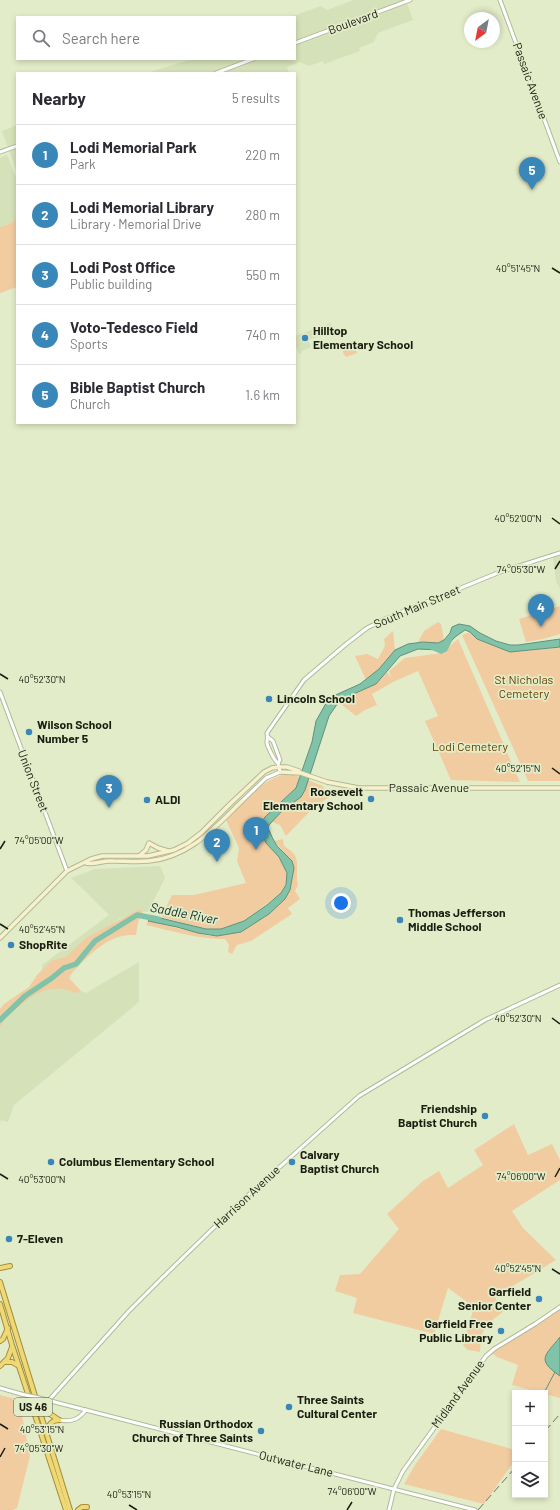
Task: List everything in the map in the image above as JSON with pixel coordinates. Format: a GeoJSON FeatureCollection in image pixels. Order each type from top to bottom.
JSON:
{"type":"FeatureCollection","features":[{"type":"Feature","properties":{"kind":"highway"},"geometry":{"type":"LineString","coordinates":[[0,1268],[10,1266]]}},
{"type":"Feature","properties":{"kind":"highway","name":"US 46"},"geometry":{"type":"LineString","coordinates":[[0,1282],[70,1510]]}},
{"type":"Feature","properties":{"kind":"highway","name":"US 46"},"geometry":{"type":"LineString","coordinates":[[0,1306],[66,1510]]}},
{"type":"Feature","properties":{"kind":"highway"},"geometry":{"type":"LineString","coordinates":[[0,1341],[3,1339],[8,1328]]}},
{"type":"Feature","properties":{"kind":"highway"},"geometry":{"type":"LineString","coordinates":[[2,1364],[10,1356],[12,1345]]}},
{"type":"Feature","properties":{"kind":"highway"},"geometry":{"type":"LineString","coordinates":[[2,1364],[9,1361],[15,1363],[19,1366],[22,1372]]}},
{"type":"Feature","properties":{"kind":"highway"},"geometry":{"type":"LineString","coordinates":[[37,1399],[47,1412],[60,1420]]}},
{"type":"Feature","properties":{"kind":"highway"},"geometry":{"type":"LineString","coordinates":[[49,1440],[47,1431],[49,1425],[53,1421],[60,1420]]}},
{"type":"Feature","properties":{"kind":"highway"},"geometry":{"type":"LineString","coordinates":[[78,1510],[82,1507],[87,1507]]}},
{"type":"Feature","properties":{"kind":"main road"},"geometry":{"type":"LineString","coordinates":[[0,938],[67,871],[86,863],[91,859],[102,856],[148,856],[169,852],[195,838],[264,772],[278,765],[300,772]]}},
{"type":"Feature","properties":{"kind":"main road"},"geometry":{"type":"LineString","coordinates":[[280,772],[300,772]]}},
{"type":"Feature","properties":{"kind":"main road","name":"Passaic Avenue"},"geometry":{"type":"LineString","coordinates":[[300,772],[327,782],[359,788],[560,788]]}},
{"type":"Feature","properties":{"kind":"main road"},"geometry":{"type":"LineString","coordinates":[[86,863],[148,861],[177,854],[202,839],[242,801]]}},
{"type":"Feature","properties":{"kind":"main road"},"geometry":{"type":"LineString","coordinates":[[139,856],[144,852],[150,843],[169,852]]}},
{"type":"Feature","properties":{"kind":"street","name":"Boulevard"},"geometry":{"type":"LineString","coordinates":[[296,43],[410,0]]}},
{"type":"Feature","properties":{"kind":"street","name":"Passaic Avenue"},"geometry":{"type":"LineString","coordinates":[[500,0],[560,162]]}},
{"type":"Feature","properties":{"kind":"street"},"geometry":{"type":"LineString","coordinates":[[219,72],[250,60]]}},
{"type":"Feature","properties":{"kind":"street"},"geometry":{"type":"LineString","coordinates":[[0,152],[16,146]]}},
{"type":"Feature","properties":{"kind":"street","name":"South Main Street"},"geometry":{"type":"LineString","coordinates":[[278,765],[280,760],[273,741],[268,737],[267,733],[304,680],[344,645],[367,628],[385,618],[500,572],[560,553]]}},
{"type":"Feature","properties":{"kind":"street","name":"Union Street"},"geometry":{"type":"LineString","coordinates":[[0,692],[67,871]]}},
{"type":"Feature","properties":{"kind":"street"},"geometry":{"type":"LineString","coordinates":[[242,801],[266,778],[280,772],[278,765]]}},
{"type":"Feature","properties":{"kind":"street","name":"Harrison Avenue"},"geometry":{"type":"LineString","coordinates":[[49,1400],[157,1282],[235,1207],[359,1096],[485,1020],[560,985]]}},
{"type":"Feature","properties":{"kind":"street","name":"Midland Avenue"},"geometry":{"type":"LineString","coordinates":[[389,1510],[394,1489],[404,1471],[434,1426],[486,1356],[494,1349],[560,1307]]}},
{"type":"Feature","properties":{"kind":"street","name":"Outwater Lane"},"geometry":{"type":"LineString","coordinates":[[0,1388],[37,1399],[49,1400],[475,1510]]}},
{"type":"Feature","properties":{"kind":"street"},"geometry":{"type":"LineString","coordinates":[[60,1420],[74,1420],[80,1418],[86,1410]]}},
{"type":"Feature","properties":{"kind":"shaded area"},"geometry":{"type":"Polygon","coordinates":[[[354,0],[406,0],[413,20],[378,33],[374,42],[359,48],[360,51],[324,64],[323,61],[309,66],[300,62],[287,67],[289,72],[150,72],[189,60],[296,60],[296,16],[293,16],[321,6],[327,10],[354,0]]]}},
{"type":"Feature","properties":{"kind":"shaded area"},"geometry":{"type":"Polygon","coordinates":[[[16,125],[16,170],[2,131],[16,125]]]}},
{"type":"Feature","properties":{"kind":"shaded area"},"geometry":{"type":"Polygon","coordinates":[[[7,155],[16,178],[16,219],[14,222],[0,227],[0,158],[7,155]]]}},
{"type":"Feature","properties":{"kind":"shaded area","name":"Hilltop Elementary School"},"geometry":{"type":"Polygon","coordinates":[[[330,323],[334,329],[332,332],[308,340],[311,347],[299,354],[296,346],[296,336],[330,323]]]}},
{"type":"Feature","properties":{"kind":"shaded area"},"geometry":{"type":"Polygon","coordinates":[[[560,555],[560,589],[556,581],[553,557],[560,555]]]}},
{"type":"Feature","properties":{"kind":"shaded area"},"geometry":{"type":"Polygon","coordinates":[[[459,624],[470,626],[496,641],[510,645],[560,639],[560,647],[510,652],[477,639],[470,632],[465,630],[455,637],[445,648],[439,650],[418,649],[400,656],[376,684],[340,700],[329,716],[305,790],[301,797],[283,810],[269,825],[268,828],[277,846],[292,861],[294,868],[290,890],[285,899],[269,914],[241,932],[217,936],[148,921],[152,916],[206,929],[221,929],[244,921],[281,893],[286,885],[287,873],[279,857],[266,843],[259,826],[265,817],[296,788],[312,742],[316,721],[329,698],[360,684],[379,669],[395,650],[408,644],[423,642],[438,643],[444,640],[450,633],[452,627],[459,624]]]}},
{"type":"Feature","properties":{"kind":"shaded area"},"geometry":{"type":"Polygon","coordinates":[[[160,866],[165,878],[148,912],[140,911],[119,919],[82,949],[67,986],[86,993],[139,962],[139,1002],[14,1105],[8,1122],[1,1120],[0,1124],[0,1015],[43,978],[42,965],[109,915],[71,878],[95,869],[160,866]]]}},
{"type":"Feature","properties":{"kind":"shaded area"},"geometry":{"type":"Polygon","coordinates":[[[560,1337],[560,1376],[547,1365],[545,1357],[560,1337]]]}},
{"type":"Feature","properties":{"kind":"green space"},"geometry":{"type":"Polygon","coordinates":[[[16,219],[16,287],[0,293],[0,227],[14,222],[16,219]]]}},
{"type":"Feature","properties":{"kind":"green space"},"geometry":{"type":"Polygon","coordinates":[[[351,341],[353,342],[357,353],[346,357],[343,352],[343,348],[344,345],[351,341]]]}},
{"type":"Feature","properties":{"kind":"green space"},"geometry":{"type":"Polygon","coordinates":[[[560,606],[560,634],[526,642],[519,619],[560,606]]]}},
{"type":"Feature","properties":{"kind":"green space"},"geometry":{"type":"Polygon","coordinates":[[[438,622],[441,624],[444,640],[438,643],[418,642],[424,631],[438,622]]]}},
{"type":"Feature","properties":{"kind":"green space"},"geometry":{"type":"Polygon","coordinates":[[[393,631],[395,650],[379,669],[366,680],[355,656],[367,654],[378,659],[385,646],[384,639],[393,631]]]}},
{"type":"Feature","properties":{"kind":"green space","name":"St Nicholas Cemetery"},"geometry":{"type":"Polygon","coordinates":[[[470,632],[477,639],[510,652],[560,647],[560,781],[528,781],[462,635],[470,632]]]}},
{"type":"Feature","properties":{"kind":"green space","name":"Lodi Cemetery"},"geometry":{"type":"Polygon","coordinates":[[[458,639],[520,782],[451,780],[425,721],[438,716],[418,671],[393,682],[372,694],[377,705],[356,716],[342,705],[340,700],[376,684],[387,672],[391,678],[389,671],[405,658],[442,653],[458,639]]]}},
{"type":"Feature","properties":{"kind":"green space"},"geometry":{"type":"Polygon","coordinates":[[[285,774],[300,777],[296,788],[265,817],[259,826],[266,843],[279,857],[287,873],[286,885],[281,893],[244,921],[221,929],[206,929],[161,917],[172,895],[194,895],[246,883],[237,861],[239,848],[226,820],[268,781],[285,774]]]}},
{"type":"Feature","properties":{"kind":"green space"},"geometry":{"type":"Polygon","coordinates":[[[308,780],[323,786],[328,798],[315,806],[286,836],[280,825],[272,822],[283,810],[301,797],[308,780]]]}},
{"type":"Feature","properties":{"kind":"green space"},"geometry":{"type":"Polygon","coordinates":[[[283,839],[284,846],[296,857],[298,885],[295,891],[300,899],[288,908],[292,914],[251,941],[237,945],[232,954],[228,952],[229,945],[225,939],[195,936],[146,925],[148,921],[210,936],[241,932],[269,914],[290,890],[294,868],[292,861],[274,841],[283,839]]]}},
{"type":"Feature","properties":{"kind":"green space"},"geometry":{"type":"Polygon","coordinates":[[[138,910],[142,910],[143,912],[138,922],[136,935],[125,935],[106,942],[90,955],[68,977],[81,991],[75,993],[65,989],[46,990],[29,999],[4,1018],[2,1025],[0,1026],[0,1009],[4,1004],[29,987],[37,975],[53,960],[66,957],[86,938],[138,910]]]}},
{"type":"Feature","properties":{"kind":"green space"},"geometry":{"type":"Polygon","coordinates":[[[514,1124],[528,1155],[552,1144],[560,1160],[560,1180],[512,1211],[523,1228],[556,1260],[495,1297],[503,1312],[487,1324],[481,1336],[480,1352],[468,1350],[463,1345],[474,1307],[448,1288],[434,1334],[353,1313],[357,1298],[335,1291],[340,1275],[360,1274],[399,1229],[387,1214],[423,1181],[439,1171],[448,1188],[483,1165],[474,1150],[514,1124]]]}},
{"type":"Feature","properties":{"kind":"green space"},"geometry":{"type":"Polygon","coordinates":[[[560,1307],[560,1398],[548,1395],[548,1390],[530,1390],[512,1385],[518,1365],[497,1357],[490,1352],[560,1307]]]}},
{"type":"Feature","properties":{"kind":"green space"},"geometry":{"type":"Polygon","coordinates":[[[0,1395],[19,1400],[30,1456],[17,1508],[13,1510],[0,1510],[0,1395]]]}},
{"type":"Feature","properties":{"kind":"green space"},"geometry":{"type":"Polygon","coordinates":[[[441,1429],[512,1449],[512,1464],[484,1504],[404,1484],[415,1465],[441,1429]]]}},
{"type":"Feature","properties":{"kind":"waterway","name":"Saddle River"},"geometry":{"type":"LineString","coordinates":[[432,647],[441,651],[445,649],[449,641]]}},
{"type":"Feature","properties":{"kind":"waterway","name":"Saddle River"},"geometry":{"type":"LineString","coordinates":[[0,1020],[25,996],[64,968],[76,964],[95,941],[137,915],[158,919]]}},
{"type":"Feature","properties":{"kind":"waterway"},"geometry":{"type":"LineString","coordinates":[[546,1390],[555,1372]]}},
{"type":"Feature","properties":{"kind":"railway"},"geometry":{"type":"LineString","coordinates":[[548,1428],[560,1414]]}},
{"type":"Feature","properties":{"kind":"railway"},"geometry":{"type":"LineString","coordinates":[[478,1510],[512,1471]]}},
{"type":"Feature","properties":{"kind":"place","name":"Bible Baptist Church"},"geometry":{"type":"Point","coordinates":[532,190]}},
{"type":"Feature","properties":{"kind":"place","name":"Hilltop Elementary School"},"geometry":{"type":"Point","coordinates":[305,338]}},
{"type":"Feature","properties":{"kind":"place","name":"Voto-Tedesco Field"},"geometry":{"type":"Point","coordinates":[541,627]}},
{"type":"Feature","properties":{"kind":"place","name":"Lincoln School"},"geometry":{"type":"Point","coordinates":[269,699]}},
{"type":"Feature","properties":{"kind":"place","name":"Wilson School Number 5"},"geometry":{"type":"Point","coordinates":[29,732]}},
{"type":"Feature","properties":{"kind":"place","name":"Roosevelt Elementary School"},"geometry":{"type":"Point","coordinates":[371,799]}},
{"type":"Feature","properties":{"kind":"place","name":"ALDI"},"geometry":{"type":"Point","coordinates":[147,800]}},
{"type":"Feature","properties":{"kind":"place","name":"Lodi Post Office"},"geometry":{"type":"Point","coordinates":[109,808]}},
{"type":"Feature","properties":{"kind":"place","name":"Lodi Memorial Park"},"geometry":{"type":"Point","coordinates":[256,850]}},
{"type":"Feature","properties":{"kind":"place","name":"Lodi Memorial Library"},"geometry":{"type":"Point","coordinates":[217,862]}},
{"type":"Feature","properties":{"kind":"place","name":"Thomas Jefferson Middle School"},"geometry":{"type":"Point","coordinates":[400,920]}},
{"type":"Feature","properties":{"kind":"place","name":"ShopRite"},"geometry":{"type":"Point","coordinates":[11,945]}},
{"type":"Feature","properties":{"kind":"place","name":"Friendship Baptist Church"},"geometry":{"type":"Point","coordinates":[485,1116]}},
{"type":"Feature","properties":{"kind":"place","name":"Columbus Elementary School"},"geometry":{"type":"Point","coordinates":[51,1162]}},
{"type":"Feature","properties":{"kind":"place","name":"Calvary Baptist Church"},"geometry":{"type":"Point","coordinates":[292,1162]}},
{"type":"Feature","properties":{"kind":"place","name":"7-Eleven"},"geometry":{"type":"Point","coordinates":[9,1239]}},
{"type":"Feature","properties":{"kind":"place","name":"Garfield Senior Center"},"geometry":{"type":"Point","coordinates":[539,1299]}},
{"type":"Feature","properties":{"kind":"place","name":"Garfield Free Public Library"},"geometry":{"type":"Point","coordinates":[501,1331]}},
{"type":"Feature","properties":{"kind":"place","name":"Three Saints Cultural Center"},"geometry":{"type":"Point","coordinates":[289,1407]}},
{"type":"Feature","properties":{"kind":"place","name":"Russian Orthodox Church of Three Saints"},"geometry":{"type":"Point","coordinates":[261,1431]}}]}
